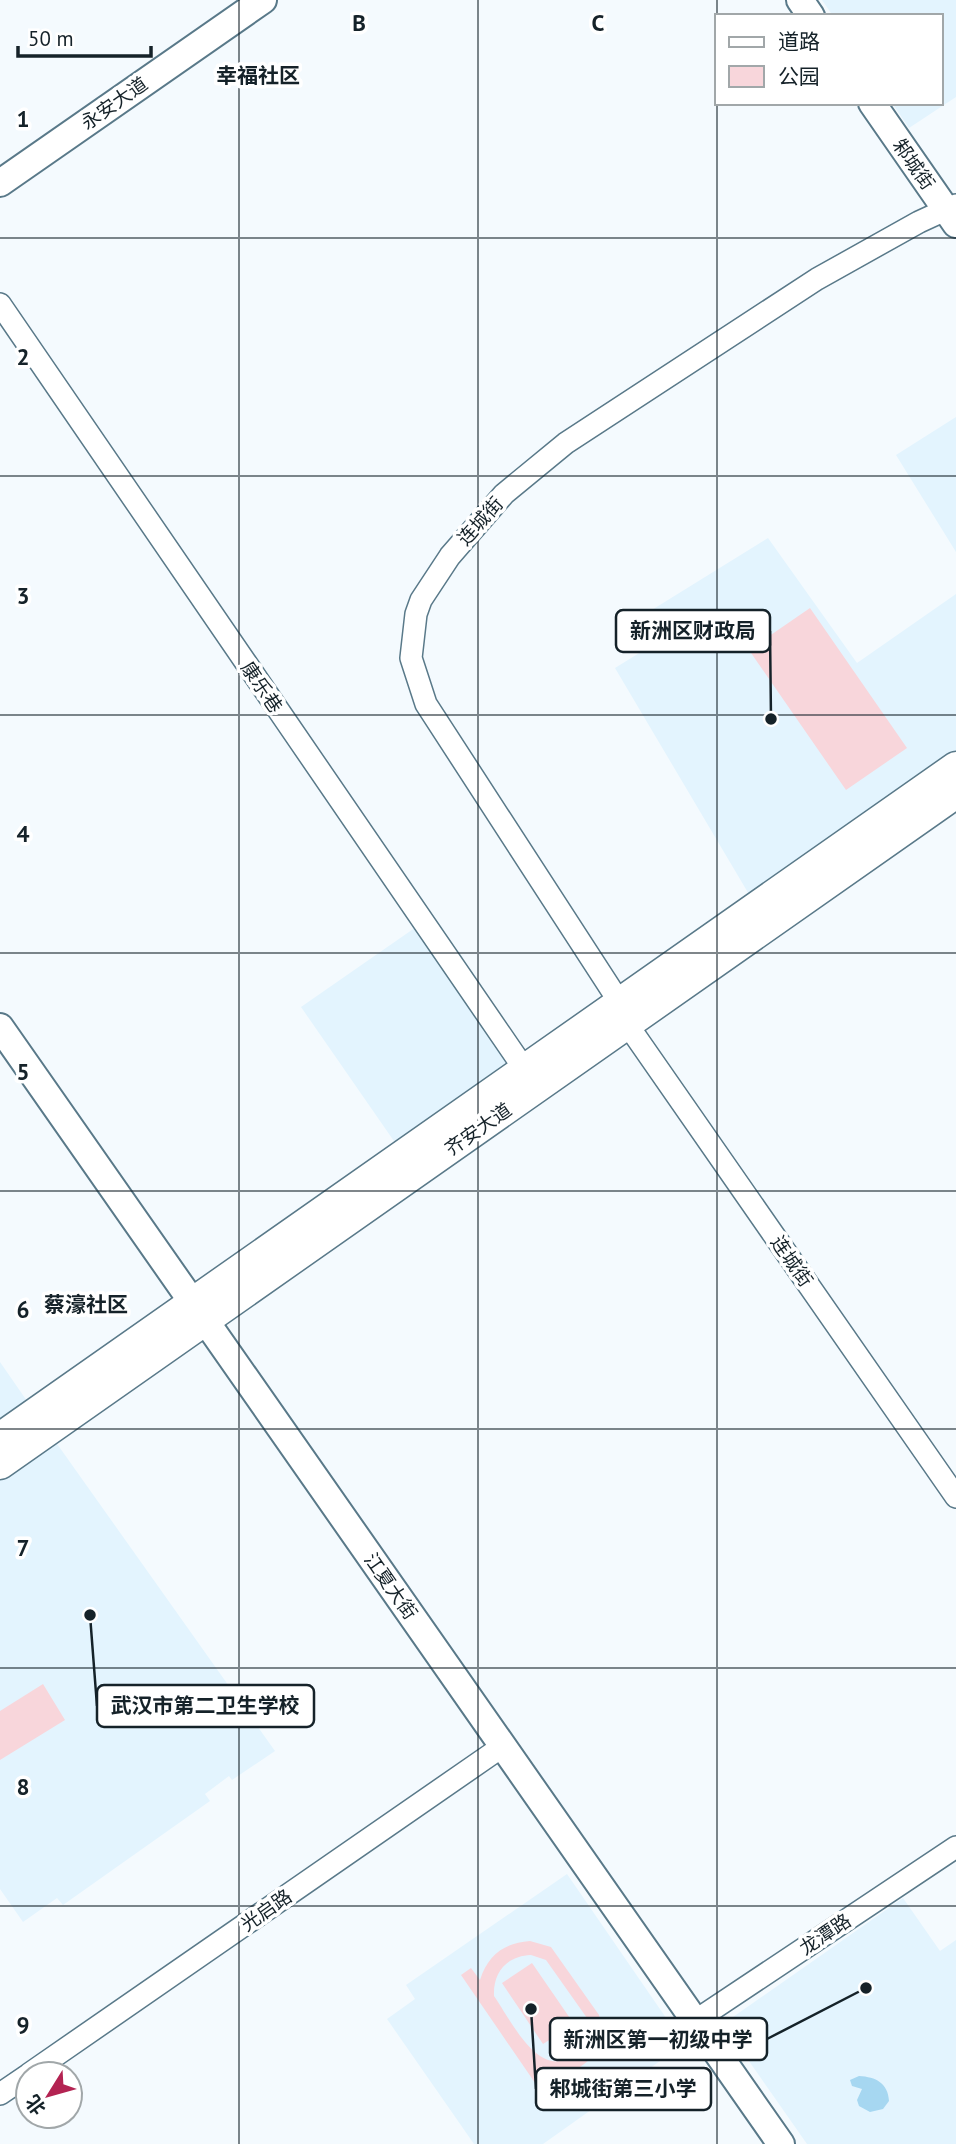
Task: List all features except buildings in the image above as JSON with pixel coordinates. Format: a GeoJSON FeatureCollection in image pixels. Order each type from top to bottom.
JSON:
{"type":"FeatureCollection","features":[{"type":"Feature","properties":{"kind":"main road","name":"齐安大道"},"geometry":{"type":"LineString","coordinates":[[0,1464],[199,1312],[525,1070],[624,1014],[956,768]]}},
{"type":"Feature","properties":{"kind":"main road","name":"齐安大道"},"geometry":{"type":"LineString","coordinates":[[0,1438],[199,1312],[624,1014],[956,793]]}},
{"type":"Feature","properties":{"kind":"street","name":"永安大道"},"geometry":{"type":"LineString","coordinates":[[0,183],[263,0]]}},
{"type":"Feature","properties":{"kind":"street","name":"邾城街"},"geometry":{"type":"LineString","coordinates":[[873,105],[953,213]]}},
{"type":"Feature","properties":{"kind":"street","name":"连城街"},"geometry":{"type":"LineString","coordinates":[[953,213],[919,222],[817,279],[566,443],[491,507],[450,556],[421,600],[413,628],[411,658],[426,704],[624,1014],[956,1497]]}},
{"type":"Feature","properties":{"kind":"street","name":"康乐巷"},"geometry":{"type":"LineString","coordinates":[[0,304],[525,1070]]}},
{"type":"Feature","properties":{"kind":"street","name":"江夏大街"},"geometry":{"type":"LineString","coordinates":[[0,1027],[781,2144]]}},
{"type":"Feature","properties":{"kind":"street","name":"光启路"},"geometry":{"type":"LineString","coordinates":[[49,2060],[503,1746]]}},
{"type":"Feature","properties":{"kind":"street","name":"龙潭路"},"geometry":{"type":"LineString","coordinates":[[695,2021],[956,1847]]}},
{"type":"Feature","properties":{"kind":"shaded area"},"geometry":{"type":"Polygon","coordinates":[[[822,0],[956,0],[956,97],[909,128],[893,105],[942,105],[942,14],[832,14],[822,0]]]}},
{"type":"Feature","properties":{"kind":"shaded area"},"geometry":{"type":"Polygon","coordinates":[[[956,417],[956,552],[896,455],[956,417]]]}},
{"type":"Feature","properties":{"kind":"shaded area"},"geometry":{"type":"Polygon","coordinates":[[[768,538],[857,663],[956,594],[956,753],[750,896],[615,668],[649,647],[634,621],[768,538]]]}},
{"type":"Feature","properties":{"kind":"shaded area"},"geometry":{"type":"Polygon","coordinates":[[[419,925],[514,1062],[396,1144],[301,1007],[419,925]]]}},
{"type":"Feature","properties":{"kind":"shaded area"},"geometry":{"type":"Polygon","coordinates":[[[0,1362],[27,1401],[0,1419],[0,1362]]]}},
{"type":"Feature","properties":{"kind":"shaded area"},"geometry":{"type":"Polygon","coordinates":[[[55,1441],[275,1751],[232,1780],[229,1776],[205,1794],[210,1801],[63,1905],[57,1898],[23,1922],[0,1889],[0,1480],[55,1441]]]}},
{"type":"Feature","properties":{"kind":"shaded area"},"geometry":{"type":"Polygon","coordinates":[[[567,1874],[684,2044],[543,2144],[474,2144],[387,2019],[415,1999],[406,1985],[567,1874]]]}},
{"type":"Feature","properties":{"kind":"shaded area"},"geometry":{"type":"Polygon","coordinates":[[[903,1898],[940,1951],[956,1940],[956,2144],[807,2144],[723,2024],[903,1898]]]}},
{"type":"Feature","properties":{"kind":"green space"},"geometry":{"type":"Polygon","coordinates":[[[810,608],[907,748],[846,790],[749,650],[810,608]]]}},
{"type":"Feature","properties":{"kind":"green space"},"geometry":{"type":"Polygon","coordinates":[[[43,1684],[65,1720],[0,1760],[0,1711],[43,1684]]]}},
{"type":"Feature","properties":{"kind":"green space"},"geometry":{"type":"Polygon","coordinates":[[[530,1941],[551,1947],[599,2015],[599,2041],[589,2060],[569,2071],[544,2073],[554,2089],[544,2096],[461,1975],[471,1968],[480,1980],[492,1957],[512,1944],[530,1941]],[[531,1955],[508,1962],[496,1980],[494,1996],[528,2045],[550,2061],[563,2060],[582,2046],[587,2033],[587,2018],[546,1960],[531,1955]]]}},
{"type":"Feature","properties":{"kind":"green space"},"geometry":{"type":"Polygon","coordinates":[[[532,1963],[574,2024],[543,2044],[502,1983],[532,1963]]]}},
{"type":"Feature","properties":{"kind":"water"},"geometry":{"type":"Polygon","coordinates":[[[859,2076],[871,2078],[884,2085],[889,2101],[883,2109],[870,2112],[859,2106],[857,2100],[862,2089],[852,2086],[850,2080],[859,2076]]]}},
{"type":"Feature","properties":{"kind":"place","name":"新洲区财政局"},"geometry":{"type":"Point","coordinates":[771,719]}},
{"type":"Feature","properties":{"kind":"place","name":"武汉市第二卫生学校"},"geometry":{"type":"Point","coordinates":[90,1615]}},
{"type":"Feature","properties":{"kind":"place","name":"新洲区第一初级中学"},"geometry":{"type":"Point","coordinates":[866,1988]}},
{"type":"Feature","properties":{"kind":"place","name":"邾城街第三小学"},"geometry":{"type":"Point","coordinates":[531,2009]}},
{"type":"Feature","properties":{"kind":"district","name":"幸福社区"},"geometry":{"type":"Point","coordinates":[258,76]}},
{"type":"Feature","properties":{"kind":"district","name":"蔡濠社区"},"geometry":{"type":"Point","coordinates":[86,1305]}}]}
